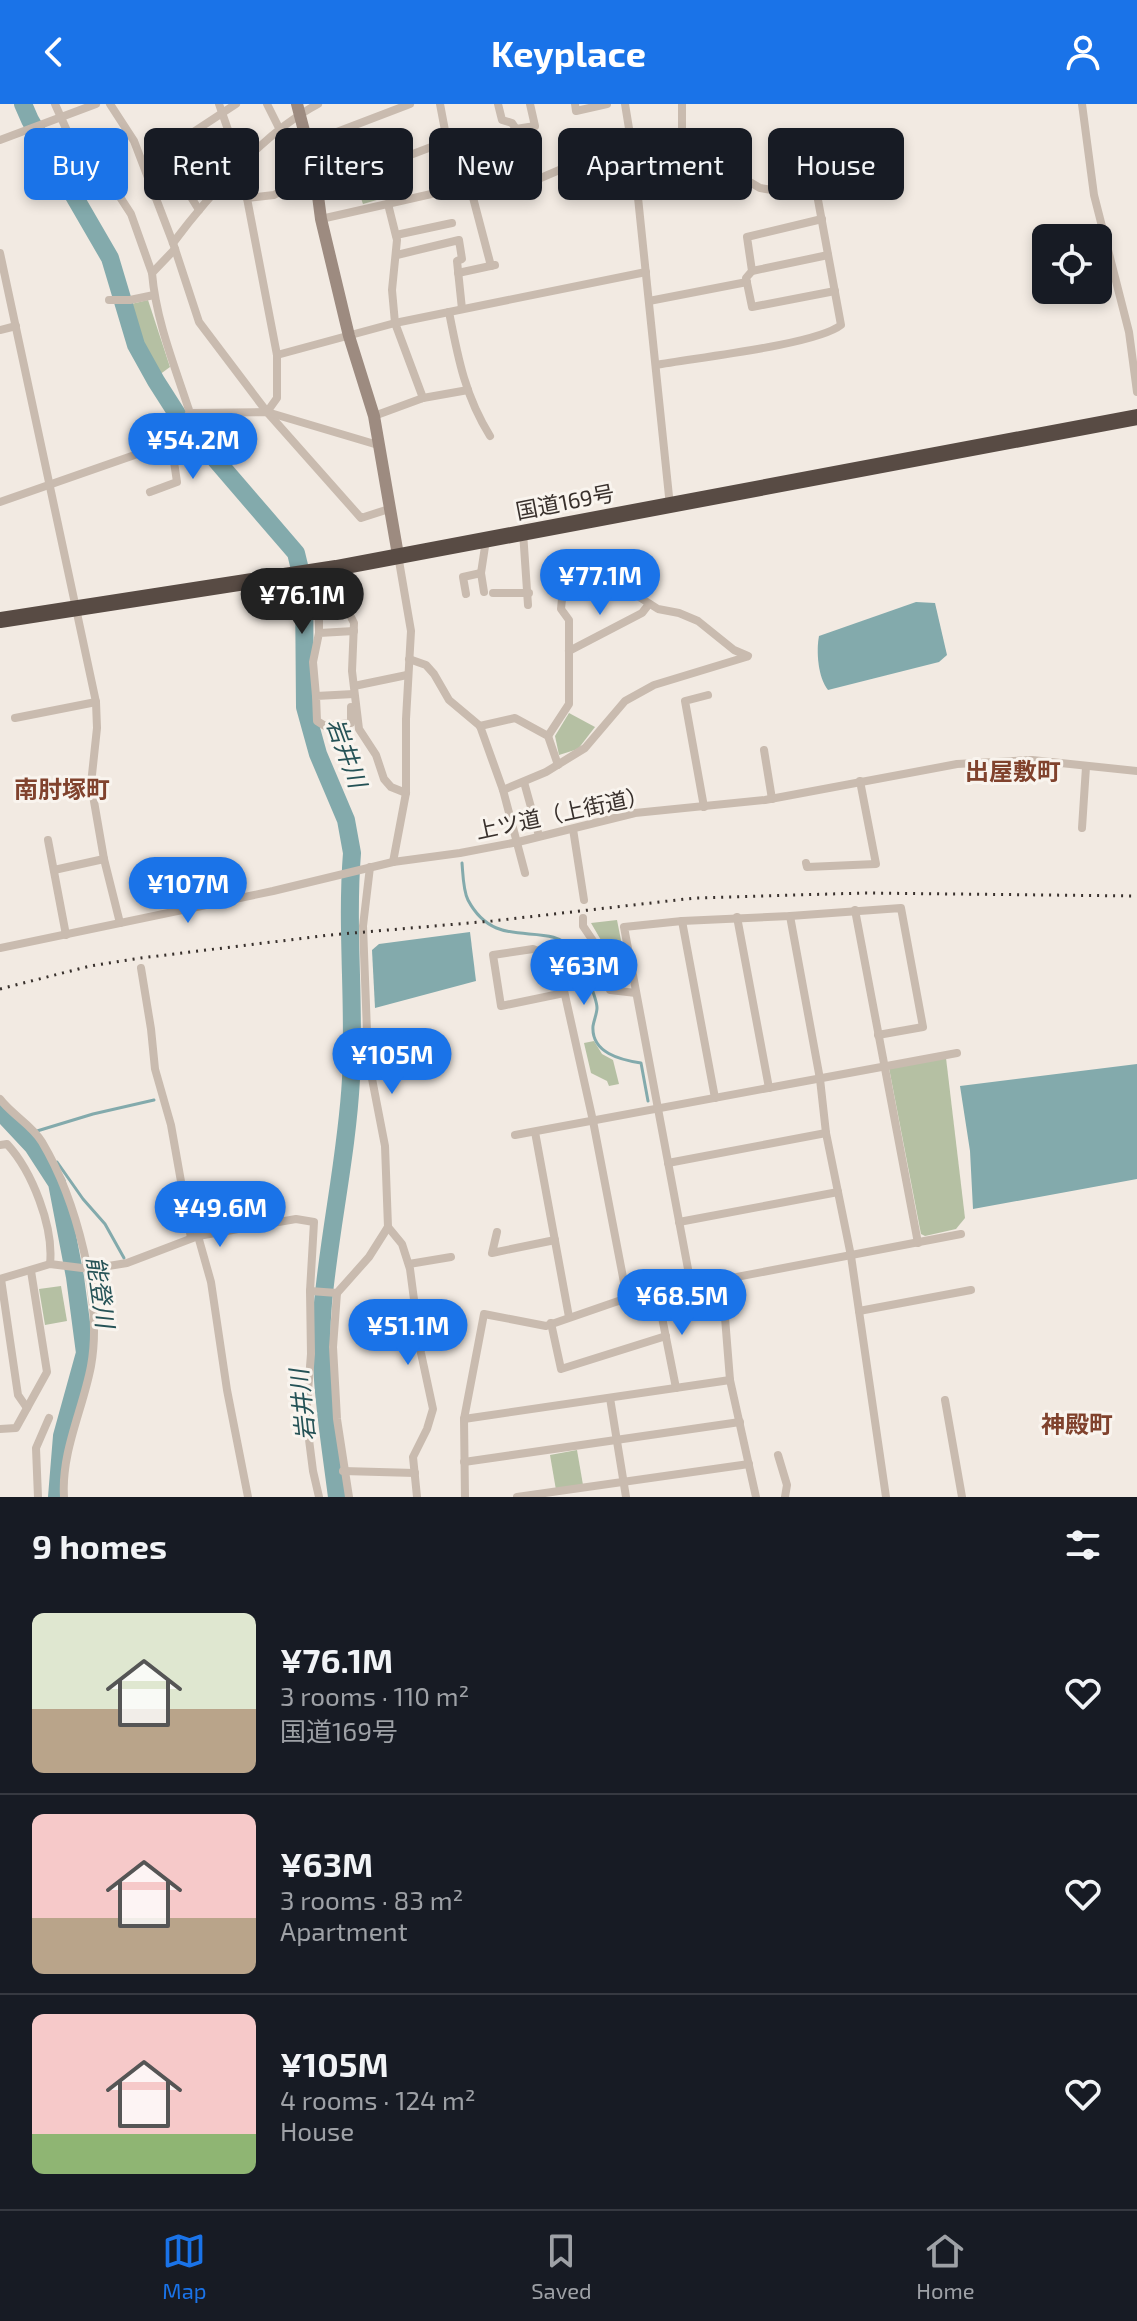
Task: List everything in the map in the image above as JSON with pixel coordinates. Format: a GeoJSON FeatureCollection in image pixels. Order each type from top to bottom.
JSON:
{"type":"FeatureCollection","features":[{"type":"Feature","properties":{"kind":"highway","name":"国道169号"},"geometry":{"type":"LineString","coordinates":[[0,620],[336,568],[1137,417]]}},
{"type":"Feature","properties":{"kind":"street"},"geometry":{"type":"LineString","coordinates":[[55,104],[72,142],[96,160],[131,214],[152,273],[154,295],[189,415]]}},
{"type":"Feature","properties":{"kind":"street"},"geometry":{"type":"LineString","coordinates":[[0,140],[96,104]]}},
{"type":"Feature","properties":{"kind":"street"},"geometry":{"type":"LineString","coordinates":[[110,104],[134,141],[199,322],[267,412],[361,518],[389,509]]}},
{"type":"Feature","properties":{"kind":"street"},"geometry":{"type":"LineString","coordinates":[[199,210],[163,152],[220,108],[236,104]]}},
{"type":"Feature","properties":{"kind":"street"},"geometry":{"type":"LineString","coordinates":[[267,104],[279,128],[298,109],[318,104]]}},
{"type":"Feature","properties":{"kind":"street"},"geometry":{"type":"LineString","coordinates":[[349,128],[410,104]]}},
{"type":"Feature","properties":{"kind":"street"},"geometry":{"type":"LineString","coordinates":[[413,154],[447,141],[440,104]]}},
{"type":"Feature","properties":{"kind":"street"},"geometry":{"type":"LineString","coordinates":[[498,104],[502,120],[512,123],[516,129],[535,126],[530,104]]}},
{"type":"Feature","properties":{"kind":"street"},"geometry":{"type":"LineString","coordinates":[[575,104],[576,111],[607,104]]}},
{"type":"Feature","properties":{"kind":"street"},"geometry":{"type":"LineString","coordinates":[[625,104],[629,128]]}},
{"type":"Feature","properties":{"kind":"street"},"geometry":{"type":"LineString","coordinates":[[682,104],[682,128]]}},
{"type":"Feature","properties":{"kind":"street"},"geometry":{"type":"LineString","coordinates":[[1082,104],[1094,195],[1129,332],[1137,392]]}},
{"type":"Feature","properties":{"kind":"street"},"geometry":{"type":"LineString","coordinates":[[220,108],[227,128]]}},
{"type":"Feature","properties":{"kind":"street"},"geometry":{"type":"LineString","coordinates":[[259,149],[275,132]]}},
{"type":"Feature","properties":{"kind":"street"},"geometry":{"type":"LineString","coordinates":[[656,365],[792,342],[835,330],[841,325],[816,189],[785,192],[760,188],[752,183]]}},
{"type":"Feature","properties":{"kind":"street"},"geometry":{"type":"LineString","coordinates":[[321,219],[429,195]]}},
{"type":"Feature","properties":{"kind":"street"},"geometry":{"type":"LineString","coordinates":[[152,273],[209,200]]}},
{"type":"Feature","properties":{"kind":"street"},"geometry":{"type":"LineString","coordinates":[[247,200],[277,355],[277,398],[267,412]]}},
{"type":"Feature","properties":{"kind":"street"},"geometry":{"type":"LineString","coordinates":[[319,200],[349,336],[374,416],[411,631],[407,675],[406,793],[393,862]]}},
{"type":"Feature","properties":{"kind":"street"},"geometry":{"type":"LineString","coordinates":[[458,273],[494,266],[474,200]]}},
{"type":"Feature","properties":{"kind":"street"},"geometry":{"type":"LineString","coordinates":[[638,200],[670,506]]}},
{"type":"Feature","properties":{"kind":"street"},"geometry":{"type":"LineString","coordinates":[[388,204],[396,235],[397,255],[392,290],[395,323],[423,398]]}},
{"type":"Feature","properties":{"kind":"street"},"geometry":{"type":"LineString","coordinates":[[752,271],[747,237],[822,219]]}},
{"type":"Feature","properties":{"kind":"street"},"geometry":{"type":"LineString","coordinates":[[396,235],[452,223]]}},
{"type":"Feature","properties":{"kind":"street"},"geometry":{"type":"LineString","coordinates":[[397,255],[459,240],[462,259],[457,261],[462,309]]}},
{"type":"Feature","properties":{"kind":"street"},"geometry":{"type":"LineString","coordinates":[[0,253],[96,702],[97,728],[91,784],[104,859],[120,923]]}},
{"type":"Feature","properties":{"kind":"street"},"geometry":{"type":"LineString","coordinates":[[828,255],[752,271],[746,278],[752,307],[835,291]]}},
{"type":"Feature","properties":{"kind":"street"},"geometry":{"type":"LineString","coordinates":[[277,355],[395,323],[646,272]]}},
{"type":"Feature","properties":{"kind":"street"},"geometry":{"type":"LineString","coordinates":[[649,301],[747,282]]}},
{"type":"Feature","properties":{"kind":"street"},"geometry":{"type":"LineString","coordinates":[[109,300],[154,295]]}},
{"type":"Feature","properties":{"kind":"street"},"geometry":{"type":"LineString","coordinates":[[449,312],[473,409],[490,436]]}},
{"type":"Feature","properties":{"kind":"street"},"geometry":{"type":"LineString","coordinates":[[0,330],[16,326]]}},
{"type":"Feature","properties":{"kind":"street"},"geometry":{"type":"LineString","coordinates":[[374,416],[423,398],[468,390]]}},
{"type":"Feature","properties":{"kind":"street"},"geometry":{"type":"LineString","coordinates":[[0,502],[149,450],[189,415],[267,412],[378,445]]}},
{"type":"Feature","properties":{"kind":"street"},"geometry":{"type":"LineString","coordinates":[[150,492],[177,482],[172,433]]}},
{"type":"Feature","properties":{"kind":"street"},"geometry":{"type":"LineString","coordinates":[[523,532],[528,605]]}},
{"type":"Feature","properties":{"kind":"street"},"geometry":{"type":"LineString","coordinates":[[486,540],[481,573],[488,593],[529,593]]}},
{"type":"Feature","properties":{"kind":"street"},"geometry":{"type":"LineString","coordinates":[[336,568],[343,601],[354,623],[354,690],[359,729],[376,755],[384,779],[391,787],[406,793]]}},
{"type":"Feature","properties":{"kind":"street"},"geometry":{"type":"LineString","coordinates":[[466,594],[463,577],[481,573]]}},
{"type":"Feature","properties":{"kind":"street"},"geometry":{"type":"LineString","coordinates":[[503,790],[558,765],[585,748],[625,701],[654,685],[748,656],[734,650],[698,621],[658,609],[636,595],[615,590],[597,573],[562,599],[561,609],[569,620],[569,704],[548,736]]}},
{"type":"Feature","properties":{"kind":"street"},"geometry":{"type":"LineString","coordinates":[[569,651],[642,613],[649,604]]}},
{"type":"Feature","properties":{"kind":"street"},"geometry":{"type":"LineString","coordinates":[[319,607],[319,633],[313,662],[317,721],[325,726],[351,723],[351,707],[355,705]]}},
{"type":"Feature","properties":{"kind":"street"},"geometry":{"type":"LineString","coordinates":[[319,633],[354,631]]}},
{"type":"Feature","properties":{"kind":"street"},"geometry":{"type":"LineString","coordinates":[[409,659],[426,665],[449,700],[480,726],[503,790],[525,873]]}},
{"type":"Feature","properties":{"kind":"street"},"geometry":{"type":"LineString","coordinates":[[316,696],[354,690],[407,675]]}},
{"type":"Feature","properties":{"kind":"street"},"geometry":{"type":"LineString","coordinates":[[704,807],[685,701],[708,695]]}},
{"type":"Feature","properties":{"kind":"street"},"geometry":{"type":"LineString","coordinates":[[15,718],[96,702]]}},
{"type":"Feature","properties":{"kind":"street"},"geometry":{"type":"LineString","coordinates":[[480,726],[515,718],[548,736],[558,765]]}},
{"type":"Feature","properties":{"kind":"street"},"geometry":{"type":"LineString","coordinates":[[764,750],[772,799]]}},
{"type":"Feature","properties":{"kind":"street","name":"上ツ道（上街道）"},"geometry":{"type":"LineString","coordinates":[[0,948],[273,891],[393,862],[518,842],[635,813],[772,799],[957,764],[1032,760],[1137,771]]}},
{"type":"Feature","properties":{"kind":"street"},"geometry":{"type":"LineString","coordinates":[[1082,828],[1086,767]]}},
{"type":"Feature","properties":{"kind":"street"},"geometry":{"type":"LineString","coordinates":[[806,863],[807,867],[844,868],[876,864],[860,781]]}},
{"type":"Feature","properties":{"kind":"street"},"geometry":{"type":"LineString","coordinates":[[524,782],[539,836]]}},
{"type":"Feature","properties":{"kind":"street"},"geometry":{"type":"LineString","coordinates":[[573,829],[584,900]]}},
{"type":"Feature","properties":{"kind":"street"},"geometry":{"type":"LineString","coordinates":[[48,840],[66,935]]}},
{"type":"Feature","properties":{"kind":"street"},"geometry":{"type":"LineString","coordinates":[[54,870],[104,859]]}},
{"type":"Feature","properties":{"kind":"street"},"geometry":{"type":"LineString","coordinates":[[349,1497],[337,1419],[333,1347],[335,1293],[369,1257],[388,1227],[385,1146],[368,1058],[363,926],[370,867]]}},
{"type":"Feature","properties":{"kind":"street"},"geometry":{"type":"LineString","coordinates":[[691,1285],[624,927],[901,908],[923,1027],[878,1035]]}},
{"type":"Feature","properties":{"kind":"street"},"geometry":{"type":"LineString","coordinates":[[855,910],[918,1243]]}},
{"type":"Feature","properties":{"kind":"street"},"geometry":{"type":"LineString","coordinates":[[790,916],[820,1079],[826,1133],[851,1256],[886,1497]]}},
{"type":"Feature","properties":{"kind":"street"},"geometry":{"type":"LineString","coordinates":[[737,917],[769,1088]]}},
{"type":"Feature","properties":{"kind":"street"},"geometry":{"type":"LineString","coordinates":[[583,918],[583,926],[608,963],[610,990],[636,993]]}},
{"type":"Feature","properties":{"kind":"street"},"geometry":{"type":"LineString","coordinates":[[682,921],[715,1098]]}},
{"type":"Feature","properties":{"kind":"street"},"geometry":{"type":"LineString","coordinates":[[564,993],[501,1006],[493,955],[533,949],[557,959],[593,1121],[627,1298]]}},
{"type":"Feature","properties":{"kind":"street"},"geometry":{"type":"LineString","coordinates":[[141,968],[155,1069],[171,1125],[194,1237],[211,1282],[227,1390],[248,1497]]}},
{"type":"Feature","properties":{"kind":"street"},"geometry":{"type":"LineString","coordinates":[[515,1135],[957,1053]]}},
{"type":"Feature","properties":{"kind":"street"},"geometry":{"type":"LineString","coordinates":[[0,1099],[11,1114],[19,1117],[40,1138],[68,1199],[86,1269],[91,1364],[74,1422],[63,1485],[64,1497]]}},
{"type":"Feature","properties":{"kind":"street"},"geometry":{"type":"LineString","coordinates":[[535,1132],[569,1317]]}},
{"type":"Feature","properties":{"kind":"street"},"geometry":{"type":"LineString","coordinates":[[668,1163],[826,1133]]}},
{"type":"Feature","properties":{"kind":"street"},"geometry":{"type":"LineString","coordinates":[[0,1145],[7,1144],[30,1175],[52,1245],[55,1265]]}},
{"type":"Feature","properties":{"kind":"street"},"geometry":{"type":"LineString","coordinates":[[679,1222],[838,1192]]}},
{"type":"Feature","properties":{"kind":"street"},"geometry":{"type":"LineString","coordinates":[[27,1408],[18,1395],[0,1279],[55,1265],[86,1269],[127,1263],[194,1237],[296,1219],[314,1222],[311,1354],[306,1416],[319,1497]]}},
{"type":"Feature","properties":{"kind":"street"},"geometry":{"type":"LineString","coordinates":[[388,1227],[402,1244],[409,1264],[421,1353],[433,1409],[413,1457],[417,1497]]}},
{"type":"Feature","properties":{"kind":"street"},"geometry":{"type":"LineString","coordinates":[[497,1232],[492,1253],[555,1240]]}},
{"type":"Feature","properties":{"kind":"street"},"geometry":{"type":"LineString","coordinates":[[465,1497],[464,1419],[484,1314],[546,1326],[627,1298],[961,1234]]}},
{"type":"Feature","properties":{"kind":"street"},"geometry":{"type":"LineString","coordinates":[[409,1264],[451,1257]]}},
{"type":"Feature","properties":{"kind":"street"},"geometry":{"type":"LineString","coordinates":[[0,1429],[16,1428],[47,1372],[31,1271]]}},
{"type":"Feature","properties":{"kind":"street"},"geometry":{"type":"LineString","coordinates":[[722,1280],[730,1380],[756,1497]]}},
{"type":"Feature","properties":{"kind":"street"},"geometry":{"type":"LineString","coordinates":[[312,1290],[335,1293]]}},
{"type":"Feature","properties":{"kind":"street"},"geometry":{"type":"LineString","coordinates":[[859,1311],[971,1290]]}},
{"type":"Feature","properties":{"kind":"street"},"geometry":{"type":"LineString","coordinates":[[657,1292],[676,1388]]}},
{"type":"Feature","properties":{"kind":"street"},"geometry":{"type":"LineString","coordinates":[[551,1323],[561,1369],[666,1336]]}},
{"type":"Feature","properties":{"kind":"street"},"geometry":{"type":"LineString","coordinates":[[464,1419],[730,1380]]}},
{"type":"Feature","properties":{"kind":"street"},"geometry":{"type":"LineString","coordinates":[[610,1398],[626,1497]]}},
{"type":"Feature","properties":{"kind":"street"},"geometry":{"type":"LineString","coordinates":[[945,1400],[962,1497]]}},
{"type":"Feature","properties":{"kind":"street"},"geometry":{"type":"LineString","coordinates":[[38,1497],[36,1448],[49,1418]]}},
{"type":"Feature","properties":{"kind":"street"},"geometry":{"type":"LineString","coordinates":[[464,1462],[740,1422]]}},
{"type":"Feature","properties":{"kind":"street"},"geometry":{"type":"LineString","coordinates":[[778,1455],[787,1485],[785,1497]]}},
{"type":"Feature","properties":{"kind":"street"},"geometry":{"type":"LineString","coordinates":[[517,1497],[749,1464]]}},
{"type":"Feature","properties":{"kind":"street"},"geometry":{"type":"LineString","coordinates":[[343,1471],[415,1473]]}},
{"type":"Feature","properties":{"kind":"green space"},"geometry":{"type":"Polygon","coordinates":[[[148,300],[170,367],[159,375],[143,346],[131,304],[148,300]]]}},
{"type":"Feature","properties":{"kind":"green space"},"geometry":{"type":"Polygon","coordinates":[[[569,713],[595,727],[578,749],[559,755],[555,736],[569,713]]]}},
{"type":"Feature","properties":{"kind":"green space"},"geometry":{"type":"Polygon","coordinates":[[[617,920],[629,981],[622,987],[613,987],[612,959],[591,923],[617,920]]]}},
{"type":"Feature","properties":{"kind":"green space"},"geometry":{"type":"Polygon","coordinates":[[[594,1041],[602,1054],[613,1060],[619,1084],[609,1086],[607,1081],[591,1073],[584,1043],[594,1041]]]}},
{"type":"Feature","properties":{"kind":"green space"},"geometry":{"type":"Polygon","coordinates":[[[946,1058],[965,1218],[956,1229],[925,1236],[921,1234],[889,1068],[946,1058]]]}},
{"type":"Feature","properties":{"kind":"green space"},"geometry":{"type":"Polygon","coordinates":[[[61,1286],[67,1321],[45,1325],[39,1289],[61,1286]]]}},
{"type":"Feature","properties":{"kind":"green space"},"geometry":{"type":"Polygon","coordinates":[[[577,1450],[583,1485],[556,1490],[550,1455],[577,1450]]]}},
{"type":"Feature","properties":{"kind":"water"},"geometry":{"type":"Polygon","coordinates":[[[916,602],[935,603],[947,655],[939,662],[828,690],[819,664],[819,636],[916,602]]]}},
{"type":"Feature","properties":{"kind":"water"},"geometry":{"type":"Polygon","coordinates":[[[470,932],[476,981],[375,1008],[372,950],[379,944],[470,932]]]}},
{"type":"Feature","properties":{"kind":"water"},"geometry":{"type":"Polygon","coordinates":[[[1137,1064],[1137,1179],[973,1209],[970,1151],[960,1086],[1137,1064]]]}},
{"type":"Feature","properties":{"kind":"waterway","name":"岩井川"},"geometry":{"type":"LineString","coordinates":[[23,104],[110,258],[136,345],[156,381],[179,417],[296,553],[304,586],[305,707],[318,754],[346,820],[352,853],[351,1079],[322,1327],[325,1400],[337,1497]]}},
{"type":"Feature","properties":{"kind":"waterway"},"geometry":{"type":"LineString","coordinates":[[462,863],[466,896],[480,917],[507,931],[550,936],[563,941],[574,951],[596,1003],[593,1026],[597,1043],[609,1054],[641,1063],[648,1101]]}},
{"type":"Feature","properties":{"kind":"waterway"},"geometry":{"type":"LineString","coordinates":[[37,1131],[154,1100]]}},
{"type":"Feature","properties":{"kind":"waterway","name":"能登川"},"geometry":{"type":"LineString","coordinates":[[0,1111],[33,1146],[57,1183],[75,1277],[85,1353],[62,1436],[57,1497]]}},
{"type":"Feature","properties":{"kind":"waterway"},"geometry":{"type":"LineString","coordinates":[[57,1162],[105,1224],[124,1258]]}},
{"type":"Feature","properties":{"kind":"railway"},"geometry":{"type":"LineString","coordinates":[[0,989],[90,966],[141,958],[330,935],[492,921],[695,898],[864,893],[1137,896]]}},
{"type":"Feature","properties":{"kind":"district","name":"出屋敷町"},"geometry":{"type":"Point","coordinates":[1013,772]}},
{"type":"Feature","properties":{"kind":"district","name":"南肘塚町"},"geometry":{"type":"Point","coordinates":[62,790]}},
{"type":"Feature","properties":{"kind":"district","name":"神殿町"},"geometry":{"type":"Point","coordinates":[1077,1425]}}]}
